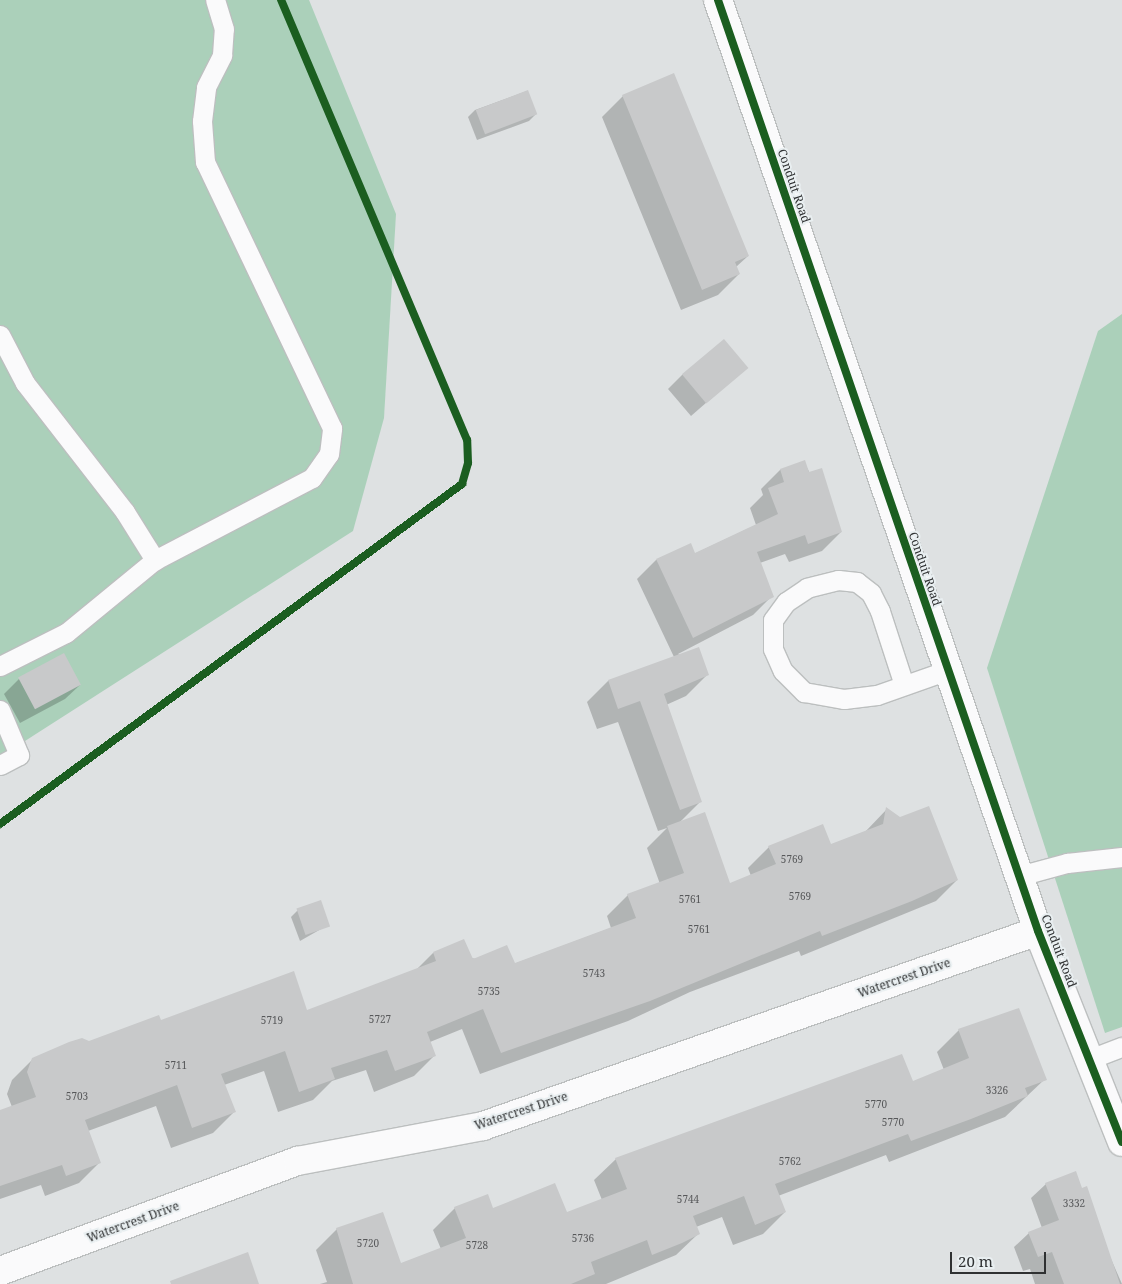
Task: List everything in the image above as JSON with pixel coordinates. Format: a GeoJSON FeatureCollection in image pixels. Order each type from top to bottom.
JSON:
{"type":"FeatureCollection","features":[{"type":"Feature","properties":{"kind":"street","name":"Conduit Road"},"geometry":{"type":"LineString","coordinates":[[718,0],[1038,931],[1122,1142]]}},
{"type":"Feature","properties":{"kind":"street","name":"Watercrest Drive"},"geometry":{"type":"LineString","coordinates":[[0,1271],[298,1161],[484,1126],[1038,931]]}},
{"type":"Feature","properties":{"kind":"lane"},"geometry":{"type":"LineString","coordinates":[[0,666],[66,633],[155,560],[312,478],[333,442],[332,428],[206,162],[202,121],[206,87],[222,55],[224,28],[215,0]]}},
{"type":"Feature","properties":{"kind":"lane"},"geometry":{"type":"LineString","coordinates":[[0,335],[25,383],[125,512],[155,560]]}},
{"type":"Feature","properties":{"kind":"lane"},"geometry":{"type":"LineString","coordinates":[[904,685],[880,610],[870,593],[857,582],[838,580],[807,588],[786,602],[773,620],[773,650],[783,671],[804,692],[844,699],[877,695],[948,670]]}},
{"type":"Feature","properties":{"kind":"lane"},"geometry":{"type":"LineString","coordinates":[[0,710],[19,755],[0,765]]}},
{"type":"Feature","properties":{"kind":"lane"},"geometry":{"type":"LineString","coordinates":[[1019,876],[1067,863],[1122,857]]}},
{"type":"Feature","properties":{"kind":"lane"},"geometry":{"type":"LineString","coordinates":[[1090,1060],[1122,1047]]}},
{"type":"Feature","properties":{"kind":"green space"},"geometry":{"type":"Polygon","coordinates":[[[0,0],[309,0],[396,214],[384,418],[353,531],[0,757],[0,0]]]}},
{"type":"Feature","properties":{"kind":"green space"},"geometry":{"type":"Polygon","coordinates":[[[1122,314],[1122,1027],[1105,1033],[987,668],[1098,331],[1122,314]]]}},
{"type":"Feature","properties":{"kind":"building"},"geometry":{"type":"Polygon","coordinates":[[[674,73],[749,256],[735,262],[740,274],[702,290],[622,95],[674,73]]]}},
{"type":"Feature","properties":{"kind":"building"},"geometry":{"type":"Polygon","coordinates":[[[528,90],[537,114],[485,134],[476,110],[528,90]]]}},
{"type":"Feature","properties":{"kind":"building"},"geometry":{"type":"Polygon","coordinates":[[[724,339],[748,368],[706,403],[682,374],[724,339]]]}},
{"type":"Feature","properties":{"kind":"building"},"geometry":{"type":"Polygon","coordinates":[[[805,460],[809,472],[822,468],[842,532],[808,544],[805,535],[757,552],[774,597],[693,638],[656,559],[691,543],[695,553],[778,514],[768,488],[784,482],[780,469],[805,460]]]}},
{"type":"Feature","properties":{"kind":"building"},"geometry":{"type":"Polygon","coordinates":[[[699,647],[709,675],[664,694],[702,802],[680,810],[640,701],[618,709],[608,680],[699,647]]]}},
{"type":"Feature","properties":{"kind":"building"},"geometry":{"type":"Polygon","coordinates":[[[64,653],[81,685],[35,709],[18,677],[64,653]]]}},
{"type":"Feature","properties":{"kind":"building"},"geometry":{"type":"Polygon","coordinates":[[[929,806],[958,880],[912,901],[822,936],[820,931],[650,1001],[501,1053],[483,1009],[427,1032],[436,1056],[395,1071],[387,1050],[331,1068],[335,1079],[299,1092],[285,1051],[221,1074],[236,1112],[192,1128],[177,1085],[85,1120],[101,1163],[66,1176],[62,1165],[0,1186],[0,1110],[36,1097],[27,1072],[32,1058],[69,1042],[82,1038],[89,1041],[159,1015],[161,1020],[294,971],[307,1010],[436,961],[433,952],[464,939],[473,959],[507,945],[515,963],[636,918],[627,894],[684,873],[667,826],[705,812],[730,883],[776,864],[768,846],[823,824],[831,844],[883,824],[886,807],[900,817],[929,806]]]}},
{"type":"Feature","properties":{"kind":"building"},"geometry":{"type":"Polygon","coordinates":[[[321,900],[330,926],[306,935],[296,908],[321,900]]]}},
{"type":"Feature","properties":{"kind":"building"},"geometry":{"type":"Polygon","coordinates":[[[1019,1008],[1047,1080],[1025,1088],[1028,1096],[911,1141],[908,1134],[775,1184],[786,1212],[755,1225],[744,1196],[693,1216],[700,1234],[652,1255],[647,1240],[591,1262],[595,1274],[571,1284],[353,1284],[336,1228],[383,1212],[401,1263],[466,1238],[454,1207],[488,1194],[493,1208],[555,1183],[567,1212],[627,1189],[615,1158],[902,1054],[913,1081],[969,1058],[958,1029],[1019,1008]]]}},
{"type":"Feature","properties":{"kind":"building"},"geometry":{"type":"Polygon","coordinates":[[[1076,1171],[1082,1188],[1087,1186],[1120,1284],[1064,1284],[1052,1252],[1038,1257],[1028,1232],[1059,1220],[1045,1183],[1076,1171]]]}},
{"type":"Feature","properties":{"kind":"building"},"geometry":{"type":"Polygon","coordinates":[[[248,1252],[259,1284],[171,1284],[170,1281],[248,1252]]]}},
{"type":"Feature","properties":{"kind":"cycle path"},"geometry":{"type":"LineString","coordinates":[[0,824],[462,484],[468,463],[467,440],[281,0]]}},
{"type":"Feature","properties":{"kind":"cycle path"},"geometry":{"type":"LineString","coordinates":[[718,0],[1038,931],[1122,1142]]}}]}
